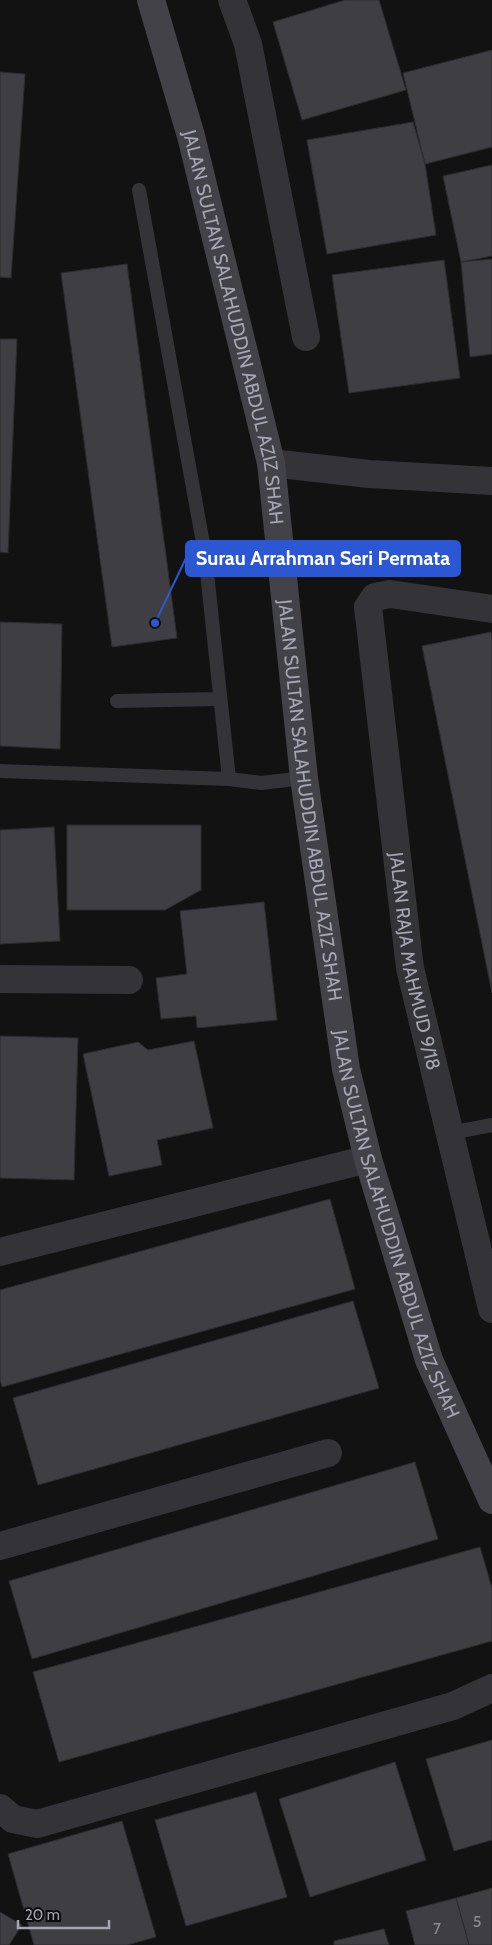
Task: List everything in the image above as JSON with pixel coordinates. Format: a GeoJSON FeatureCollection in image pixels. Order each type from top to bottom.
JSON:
{"type":"FeatureCollection","features":[{"type":"Feature","properties":{"kind":"street","name":"JALAN SULTAN SALAHUDDIN ABDUL AZIZ SHAH"},"geometry":{"type":"LineString","coordinates":[[150,0],[191,136],[272,463],[304,778],[346,1070],[368,1159],[429,1360],[492,1500]]}},
{"type":"Feature","properties":{"kind":"street"},"geometry":{"type":"LineString","coordinates":[[232,0],[248,44],[306,337]]}},
{"type":"Feature","properties":{"kind":"street"},"geometry":{"type":"LineString","coordinates":[[272,463],[369,474],[492,481]]}},
{"type":"Feature","properties":{"kind":"street","name":"JALAN RAJA MAHMUD 9/18"},"geometry":{"type":"LineString","coordinates":[[492,609],[390,594],[374,597],[368,607],[410,968],[492,1309]]}},
{"type":"Feature","properties":{"kind":"street"},"geometry":{"type":"LineString","coordinates":[[0,979],[129,980]]}},
{"type":"Feature","properties":{"kind":"street"},"geometry":{"type":"LineString","coordinates":[[0,1252],[368,1159]]}},
{"type":"Feature","properties":{"kind":"street"},"geometry":{"type":"LineString","coordinates":[[0,1546],[328,1452]]}},
{"type":"Feature","properties":{"kind":"street"},"geometry":{"type":"LineString","coordinates":[[0,1808],[13,1820],[37,1824],[453,1706],[492,1688]]}},
{"type":"Feature","properties":{"kind":"lane"},"geometry":{"type":"LineString","coordinates":[[138,190],[205,554],[229,779]]}},
{"type":"Feature","properties":{"kind":"lane"},"geometry":{"type":"LineString","coordinates":[[117,701],[220,699]]}},
{"type":"Feature","properties":{"kind":"lane"},"geometry":{"type":"LineString","coordinates":[[0,771],[229,779],[261,783],[304,778]]}},
{"type":"Feature","properties":{"kind":"lane"},"geometry":{"type":"LineString","coordinates":[[450,1133],[492,1124]]}},
{"type":"Feature","properties":{"kind":"building"},"geometry":{"type":"Polygon","coordinates":[[[345,0],[379,0],[406,90],[302,120],[273,22],[345,0]]]}},
{"type":"Feature","properties":{"kind":"building"},"geometry":{"type":"Polygon","coordinates":[[[492,50],[492,147],[425,164],[403,73],[492,50]]]}},
{"type":"Feature","properties":{"kind":"building"},"geometry":{"type":"Polygon","coordinates":[[[0,72],[25,74],[11,278],[0,277],[0,72]]]}},
{"type":"Feature","properties":{"kind":"building"},"geometry":{"type":"Polygon","coordinates":[[[413,122],[425,164],[436,235],[327,254],[307,140],[413,122]]]}},
{"type":"Feature","properties":{"kind":"building"},"geometry":{"type":"Polygon","coordinates":[[[492,165],[492,256],[461,262],[443,176],[492,165]]]}},
{"type":"Feature","properties":{"kind":"building"},"geometry":{"type":"Polygon","coordinates":[[[492,259],[492,354],[470,357],[461,262],[492,259]]]}},
{"type":"Feature","properties":{"kind":"building"},"geometry":{"type":"Polygon","coordinates":[[[444,260],[460,378],[349,393],[332,275],[444,260]]]}},
{"type":"Feature","properties":{"kind":"building"},"geometry":{"type":"Polygon","coordinates":[[[127,264],[177,638],[112,647],[61,273],[127,264]]]}},
{"type":"Feature","properties":{"kind":"building"},"geometry":{"type":"Polygon","coordinates":[[[0,339],[17,339],[8,553],[0,552],[0,339]]]}},
{"type":"Feature","properties":{"kind":"building"},"geometry":{"type":"Polygon","coordinates":[[[0,622],[62,624],[60,749],[0,746],[0,622]]]}},
{"type":"Feature","properties":{"kind":"building"},"geometry":{"type":"Polygon","coordinates":[[[491,632],[492,639],[492,993],[422,646],[491,632]]]}},
{"type":"Feature","properties":{"kind":"building"},"geometry":{"type":"Polygon","coordinates":[[[67,825],[201,825],[201,890],[165,910],[67,910],[67,825]]]}},
{"type":"Feature","properties":{"kind":"building"},"geometry":{"type":"Polygon","coordinates":[[[54,827],[60,941],[0,944],[0,830],[54,827]]]}},
{"type":"Feature","properties":{"kind":"building"},"geometry":{"type":"Polygon","coordinates":[[[264,902],[277,1020],[197,1028],[196,1016],[161,1019],[156,978],[187,974],[180,911],[264,902]]]}},
{"type":"Feature","properties":{"kind":"building"},"geometry":{"type":"Polygon","coordinates":[[[0,1036],[78,1038],[74,1180],[0,1178],[0,1036]]]}},
{"type":"Feature","properties":{"kind":"building"},"geometry":{"type":"Polygon","coordinates":[[[194,1041],[213,1128],[157,1140],[162,1165],[109,1176],[83,1054],[138,1042],[148,1050],[194,1041]]]}},
{"type":"Feature","properties":{"kind":"building"},"geometry":{"type":"Polygon","coordinates":[[[330,1199],[355,1289],[2,1387],[0,1380],[0,1290],[330,1199]]]}},
{"type":"Feature","properties":{"kind":"building"},"geometry":{"type":"Polygon","coordinates":[[[353,1301],[379,1388],[38,1485],[13,1398],[353,1301]]]}},
{"type":"Feature","properties":{"kind":"building"},"geometry":{"type":"Polygon","coordinates":[[[415,1462],[438,1539],[32,1659],[9,1581],[415,1462]]]}},
{"type":"Feature","properties":{"kind":"building"},"geometry":{"type":"Polygon","coordinates":[[[480,1547],[492,1588],[492,1641],[59,1762],[33,1672],[480,1547]]]}},
{"type":"Feature","properties":{"kind":"building"},"geometry":{"type":"Polygon","coordinates":[[[492,1740],[492,1840],[454,1851],[426,1759],[492,1740]]]}},
{"type":"Feature","properties":{"kind":"building"},"geometry":{"type":"Polygon","coordinates":[[[395,1762],[426,1860],[310,1897],[279,1799],[395,1762]]]}},
{"type":"Feature","properties":{"kind":"building"},"geometry":{"type":"Polygon","coordinates":[[[256,1792],[287,1897],[186,1926],[155,1820],[256,1792]]]}},
{"type":"Feature","properties":{"kind":"building"},"geometry":{"type":"Polygon","coordinates":[[[122,1821],[156,1937],[127,1945],[34,1945],[8,1854],[122,1821]]]}},
{"type":"Feature","properties":{"kind":"building"},"geometry":{"type":"Polygon","coordinates":[[[492,1888],[492,1945],[469,1945],[456,1898],[492,1888]]]}},
{"type":"Feature","properties":{"kind":"building"},"geometry":{"type":"Polygon","coordinates":[[[456,1898],[469,1945],[415,1945],[406,1911],[456,1898]]]}},
{"type":"Feature","properties":{"kind":"building"},"geometry":{"type":"Polygon","coordinates":[[[0,1912],[22,1925],[9,1945],[0,1945],[0,1912]]]}},
{"type":"Feature","properties":{"kind":"building"},"geometry":{"type":"Polygon","coordinates":[[[384,1929],[389,1945],[334,1945],[334,1941],[384,1929]]]}},
{"type":"Feature","properties":{"kind":"place","name":"Surau Arrahman Seri Permata"},"geometry":{"type":"Point","coordinates":[155,623]}}]}
